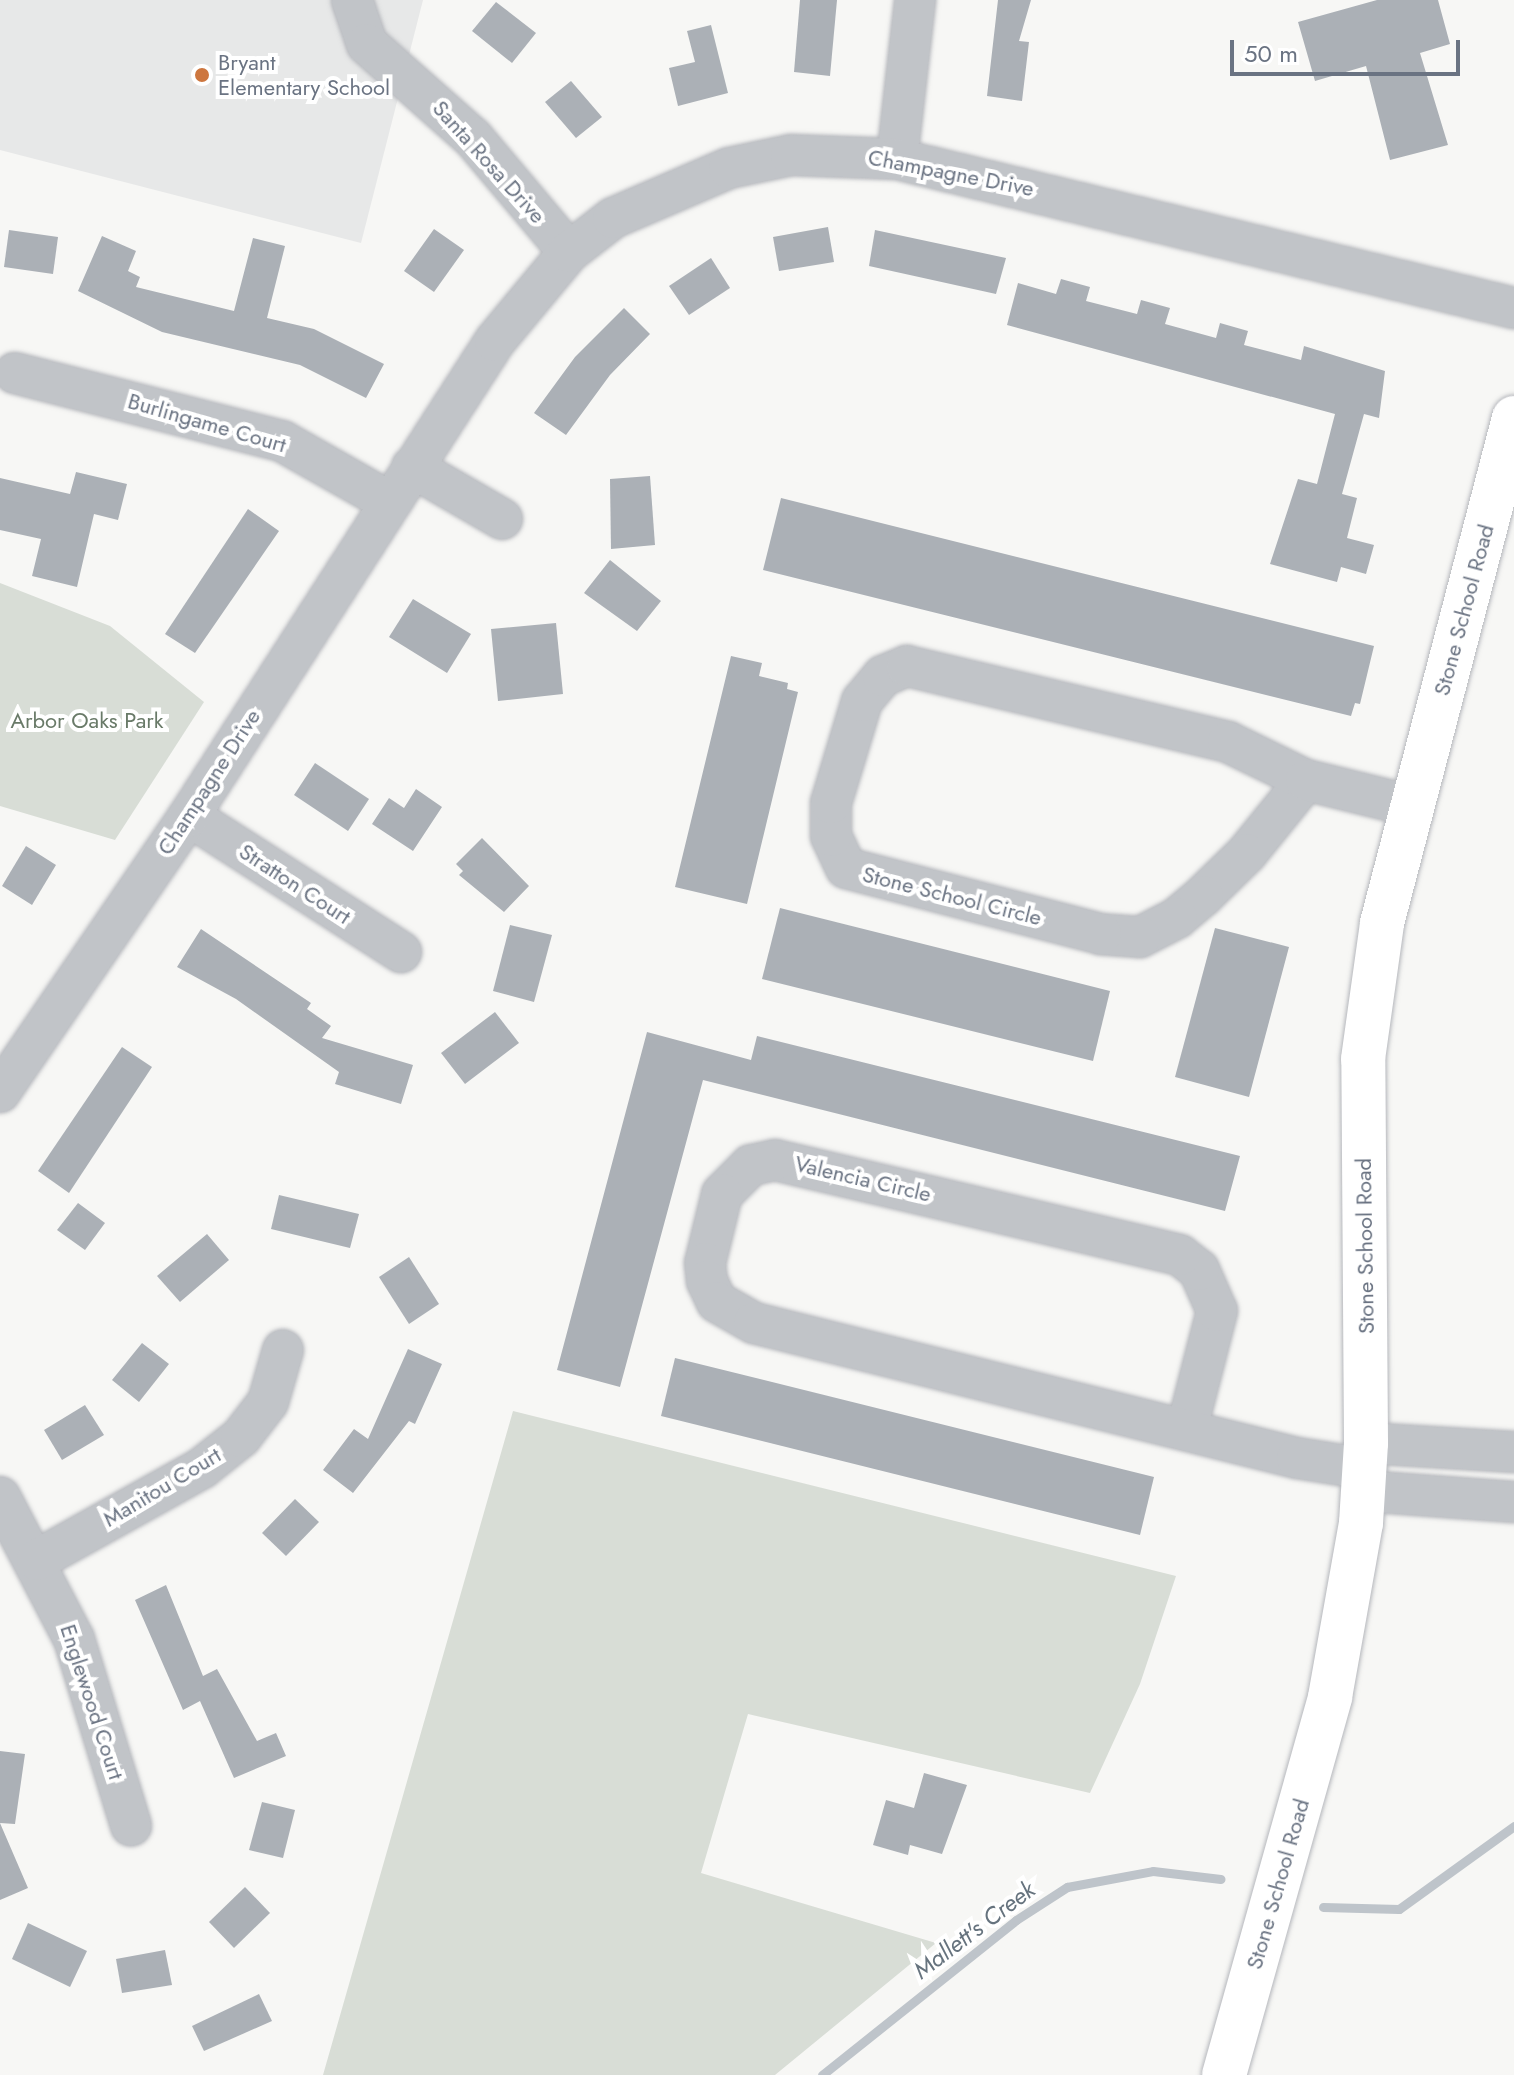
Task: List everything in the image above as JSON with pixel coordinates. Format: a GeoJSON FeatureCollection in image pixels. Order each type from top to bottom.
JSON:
{"type":"FeatureCollection","features":[{"type":"Feature","properties":{"kind":"main road","name":"Stone School Road"},"geometry":{"type":"LineString","coordinates":[[1224,2075],[1330,1697],[1365,1468],[1363,1059],[1382,923],[1514,418]]}},
{"type":"Feature","properties":{"kind":"street","name":"Santa Rosa Drive"},"geometry":{"type":"LineString","coordinates":[[352,0],[367,44],[473,138],[569,252]]}},
{"type":"Feature","properties":{"kind":"street"},"geometry":{"type":"LineString","coordinates":[[897,159],[915,0]]}},
{"type":"Feature","properties":{"kind":"street","name":"Champagne Drive"},"geometry":{"type":"LineString","coordinates":[[0,1092],[189,816],[388,501],[495,341],[569,252],[613,218],[729,168],[791,155],[897,159],[1514,308]]}},
{"type":"Feature","properties":{"kind":"street","name":"Burlingame Court"},"geometry":{"type":"LineString","coordinates":[[15,373],[282,441],[388,501]]}},
{"type":"Feature","properties":{"kind":"street"},"geometry":{"type":"LineString","coordinates":[[412,467],[502,519]]}},
{"type":"Feature","properties":{"kind":"street","name":"Stone School Circle"},"geometry":{"type":"LineString","coordinates":[[1306,780],[1246,854],[1203,896],[1177,918],[1140,937],[1101,934],[846,868],[831,836],[831,803],[862,701],[883,676],[907,666],[1228,742],[1306,780],[1412,806]]}},
{"type":"Feature","properties":{"kind":"street","name":"Stratton Court"},"geometry":{"type":"LineString","coordinates":[[189,816],[401,952]]}},
{"type":"Feature","properties":{"kind":"street","name":"Valencia Circle"},"geometry":{"type":"LineString","coordinates":[[1187,1428],[1217,1311],[1199,1270],[1180,1255],[775,1160],[751,1165],[722,1194],[706,1272],[717,1302],[731,1313],[1297,1458],[1365,1468]]}},
{"type":"Feature","properties":{"kind":"street","name":"Manitou Court"},"geometry":{"type":"LineString","coordinates":[[37,1560],[202,1468],[241,1437],[268,1402],[283,1350]]}},
{"type":"Feature","properties":{"kind":"street"},"geometry":{"type":"LineString","coordinates":[[1365,1468],[1514,1452]]}},
{"type":"Feature","properties":{"kind":"street"},"geometry":{"type":"LineString","coordinates":[[1365,1468],[1514,1502]]}},
{"type":"Feature","properties":{"kind":"street","name":"Englewood Court"},"geometry":{"type":"LineString","coordinates":[[0,1497],[37,1560],[74,1639],[131,1826]]}},
{"type":"Feature","properties":{"kind":"shaded area","name":"Bryant Elementary School"},"geometry":{"type":"Polygon","coordinates":[[[0,0],[423,0],[361,243],[0,150],[0,0]]]}},
{"type":"Feature","properties":{"kind":"green space","name":"Arbor Oaks Park"},"geometry":{"type":"Polygon","coordinates":[[[0,583],[110,626],[204,702],[115,840],[0,806],[0,583]]]}},
{"type":"Feature","properties":{"kind":"green space"},"geometry":{"type":"Polygon","coordinates":[[[513,1411],[1176,1576],[1140,1684],[1090,1793],[748,1714],[701,1873],[936,1943],[775,2075],[323,2075],[513,1411]]]}},
{"type":"Feature","properties":{"kind":"building"},"geometry":{"type":"Polygon","coordinates":[[[800,0],[837,0],[830,76],[794,72],[800,0]]]}},
{"type":"Feature","properties":{"kind":"building"},"geometry":{"type":"Polygon","coordinates":[[[998,0],[1031,0],[1019,41],[1029,42],[1022,101],[987,96],[998,0]]]}},
{"type":"Feature","properties":{"kind":"building"},"geometry":{"type":"Polygon","coordinates":[[[1377,0],[1438,0],[1450,44],[1420,53],[1448,145],[1390,160],[1366,66],[1315,81],[1298,22],[1377,0]]]}},
{"type":"Feature","properties":{"kind":"building"},"geometry":{"type":"Polygon","coordinates":[[[496,2],[536,33],[512,63],[472,31],[496,2]]]}},
{"type":"Feature","properties":{"kind":"building"},"geometry":{"type":"Polygon","coordinates":[[[711,25],[728,93],[678,106],[669,68],[695,62],[687,31],[711,25]]]}},
{"type":"Feature","properties":{"kind":"building"},"geometry":{"type":"Polygon","coordinates":[[[571,81],[602,117],[576,138],[545,102],[571,81]]]}},
{"type":"Feature","properties":{"kind":"building"},"geometry":{"type":"Polygon","coordinates":[[[828,227],[834,262],[779,271],[773,237],[828,227]]]}},
{"type":"Feature","properties":{"kind":"building"},"geometry":{"type":"Polygon","coordinates":[[[434,229],[464,250],[434,292],[404,271],[434,229]]]}},
{"type":"Feature","properties":{"kind":"building"},"geometry":{"type":"Polygon","coordinates":[[[9,230],[58,237],[53,274],[4,267],[9,230]]]}},
{"type":"Feature","properties":{"kind":"building"},"geometry":{"type":"Polygon","coordinates":[[[875,230],[1006,258],[996,294],[869,266],[875,230]]]}},
{"type":"Feature","properties":{"kind":"building"},"geometry":{"type":"Polygon","coordinates":[[[102,236],[136,251],[128,271],[140,277],[136,287],[234,311],[253,238],[285,246],[267,318],[314,329],[384,364],[366,398],[300,365],[162,332],[78,291],[102,236]]]}},
{"type":"Feature","properties":{"kind":"building"},"geometry":{"type":"Polygon","coordinates":[[[711,258],[730,288],[689,315],[669,286],[711,258]]]}},
{"type":"Feature","properties":{"kind":"building"},"geometry":{"type":"Polygon","coordinates":[[[1061,279],[1090,287],[1086,301],[1137,314],[1141,300],[1170,308],[1165,324],[1216,338],[1220,323],[1248,331],[1244,345],[1301,360],[1304,346],[1385,371],[1379,418],[1364,414],[1342,494],[1357,498],[1347,538],[1374,545],[1366,574],[1341,567],[1337,582],[1270,564],[1298,479],[1317,484],[1335,414],[1007,325],[1018,283],[1056,294],[1061,279]]]}},
{"type":"Feature","properties":{"kind":"building"},"geometry":{"type":"Polygon","coordinates":[[[624,308],[650,334],[610,375],[566,435],[534,413],[575,357],[624,308]]]}},
{"type":"Feature","properties":{"kind":"building"},"geometry":{"type":"Polygon","coordinates":[[[76,472],[127,484],[118,520],[94,514],[77,587],[32,576],[41,539],[0,530],[0,478],[70,494],[76,472]]]}},
{"type":"Feature","properties":{"kind":"building"},"geometry":{"type":"Polygon","coordinates":[[[650,476],[655,545],[611,549],[610,479],[650,476]]]}},
{"type":"Feature","properties":{"kind":"building"},"geometry":{"type":"Polygon","coordinates":[[[781,498],[1374,646],[1360,704],[1355,703],[1351,716],[763,570],[781,498]]]}},
{"type":"Feature","properties":{"kind":"building"},"geometry":{"type":"Polygon","coordinates":[[[248,509],[279,531],[195,653],[165,634],[248,509]]]}},
{"type":"Feature","properties":{"kind":"building"},"geometry":{"type":"Polygon","coordinates":[[[610,560],[661,601],[637,631],[584,593],[610,560]]]}},
{"type":"Feature","properties":{"kind":"building"},"geometry":{"type":"Polygon","coordinates":[[[413,599],[471,634],[447,673],[389,637],[413,599]]]}},
{"type":"Feature","properties":{"kind":"building"},"geometry":{"type":"Polygon","coordinates":[[[556,623],[563,694],[498,701],[491,629],[556,623]]]}},
{"type":"Feature","properties":{"kind":"building"},"geometry":{"type":"Polygon","coordinates":[[[731,656],[762,663],[759,676],[788,683],[787,689],[798,692],[747,904],[675,887],[731,656]]]}},
{"type":"Feature","properties":{"kind":"building"},"geometry":{"type":"Polygon","coordinates":[[[315,763],[369,799],[348,831],[294,795],[315,763]]]}},
{"type":"Feature","properties":{"kind":"building"},"geometry":{"type":"Polygon","coordinates":[[[416,789],[442,807],[413,851],[372,824],[389,798],[404,808],[416,789]]]}},
{"type":"Feature","properties":{"kind":"building"},"geometry":{"type":"Polygon","coordinates":[[[482,838],[529,886],[504,912],[459,875],[463,871],[456,864],[482,838]]]}},
{"type":"Feature","properties":{"kind":"building"},"geometry":{"type":"Polygon","coordinates":[[[26,846],[56,865],[32,905],[2,886],[26,846]]]}},
{"type":"Feature","properties":{"kind":"building"},"geometry":{"type":"Polygon","coordinates":[[[780,908],[1110,991],[1093,1061],[762,979],[780,908]]]}},
{"type":"Feature","properties":{"kind":"building"},"geometry":{"type":"Polygon","coordinates":[[[510,925],[552,935],[534,1002],[493,991],[510,925]]]}},
{"type":"Feature","properties":{"kind":"building"},"geometry":{"type":"Polygon","coordinates":[[[1215,928],[1289,947],[1249,1097],[1175,1077],[1215,928]]]}},
{"type":"Feature","properties":{"kind":"building"},"geometry":{"type":"Polygon","coordinates":[[[201,929],[311,1003],[307,1009],[331,1026],[322,1038],[413,1065],[401,1104],[335,1084],[339,1072],[236,999],[177,967],[201,929]]]}},
{"type":"Feature","properties":{"kind":"building"},"geometry":{"type":"Polygon","coordinates":[[[495,1012],[519,1043],[465,1084],[441,1053],[495,1012]]]}},
{"type":"Feature","properties":{"kind":"building"},"geometry":{"type":"Polygon","coordinates":[[[647,1032],[751,1060],[757,1036],[1240,1156],[1225,1211],[703,1080],[620,1387],[557,1370],[647,1032]]]}},
{"type":"Feature","properties":{"kind":"building"},"geometry":{"type":"Polygon","coordinates":[[[122,1047],[152,1067],[69,1193],[38,1171],[122,1047]]]}},
{"type":"Feature","properties":{"kind":"building"},"geometry":{"type":"Polygon","coordinates":[[[279,1195],[359,1214],[350,1248],[271,1229],[279,1195]]]}},
{"type":"Feature","properties":{"kind":"building"},"geometry":{"type":"Polygon","coordinates":[[[78,1203],[105,1223],[85,1250],[57,1230],[78,1203]]]}},
{"type":"Feature","properties":{"kind":"building"},"geometry":{"type":"Polygon","coordinates":[[[207,1234],[229,1260],[180,1302],[157,1276],[207,1234]]]}},
{"type":"Feature","properties":{"kind":"building"},"geometry":{"type":"Polygon","coordinates":[[[409,1257],[439,1304],[409,1324],[379,1277],[409,1257]]]}},
{"type":"Feature","properties":{"kind":"building"},"geometry":{"type":"Polygon","coordinates":[[[142,1343],[169,1364],[139,1402],[112,1380],[142,1343]]]}},
{"type":"Feature","properties":{"kind":"building"},"geometry":{"type":"Polygon","coordinates":[[[408,1349],[442,1364],[415,1424],[409,1421],[353,1493],[323,1470],[354,1429],[368,1439],[408,1349]]]}},
{"type":"Feature","properties":{"kind":"building"},"geometry":{"type":"Polygon","coordinates":[[[675,1358],[1154,1477],[1140,1535],[661,1416],[675,1358]]]}},
{"type":"Feature","properties":{"kind":"building"},"geometry":{"type":"Polygon","coordinates":[[[85,1405],[104,1435],[62,1460],[44,1430],[85,1405]]]}},
{"type":"Feature","properties":{"kind":"building"},"geometry":{"type":"Polygon","coordinates":[[[295,1499],[319,1522],[286,1556],[262,1533],[295,1499]]]}},
{"type":"Feature","properties":{"kind":"building"},"geometry":{"type":"Polygon","coordinates":[[[166,1585],[203,1676],[217,1669],[257,1741],[276,1733],[286,1756],[234,1778],[200,1701],[183,1710],[135,1600],[166,1585]]]}},
{"type":"Feature","properties":{"kind":"building"},"geometry":{"type":"Polygon","coordinates":[[[0,1751],[25,1754],[15,1824],[0,1823],[0,1751]]]}},
{"type":"Feature","properties":{"kind":"building"},"geometry":{"type":"Polygon","coordinates":[[[924,1773],[967,1785],[942,1854],[910,1845],[908,1855],[873,1845],[886,1800],[914,1808],[924,1773]]]}},
{"type":"Feature","properties":{"kind":"building"},"geometry":{"type":"Polygon","coordinates":[[[262,1802],[295,1810],[283,1858],[249,1850],[262,1802]]]}},
{"type":"Feature","properties":{"kind":"building"},"geometry":{"type":"Polygon","coordinates":[[[0,1823],[28,1888],[0,1900],[0,1823]]]}},
{"type":"Feature","properties":{"kind":"building"},"geometry":{"type":"Polygon","coordinates":[[[245,1887],[270,1913],[234,1948],[209,1922],[245,1887]]]}},
{"type":"Feature","properties":{"kind":"building"},"geometry":{"type":"Polygon","coordinates":[[[28,1923],[87,1951],[70,1987],[12,1959],[28,1923]]]}},
{"type":"Feature","properties":{"kind":"building"},"geometry":{"type":"Polygon","coordinates":[[[165,1950],[172,1985],[122,1993],[116,1959],[165,1950]]]}},
{"type":"Feature","properties":{"kind":"building"},"geometry":{"type":"Polygon","coordinates":[[[259,1994],[272,2021],[204,2051],[192,2026],[259,1994]]]}},
{"type":"Feature","properties":{"kind":"waterway","name":"Mallett's Creek"},"geometry":{"type":"LineString","coordinates":[[1323,1907],[1399,1909],[1514,1826]]}},
{"type":"Feature","properties":{"kind":"waterway","name":"Mallett's Creek"},"geometry":{"type":"LineString","coordinates":[[822,2075],[1016,1920],[1067,1887],[1153,1871],[1221,1879]]}},
{"type":"Feature","properties":{"kind":"place","name":"Bryant Elementary School"},"geometry":{"type":"Point","coordinates":[202,75]}}]}
